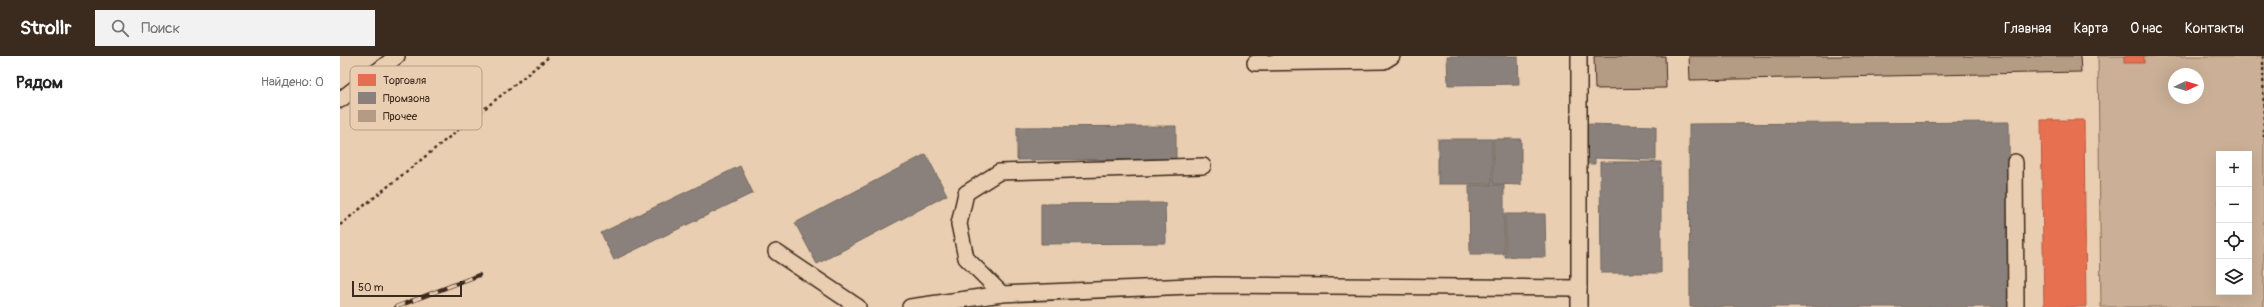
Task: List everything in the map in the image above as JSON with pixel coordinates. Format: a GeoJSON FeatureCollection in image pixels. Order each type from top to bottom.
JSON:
{"type":"FeatureCollection","features":[{"type":"Feature","properties":{"kind":"lane"},"geometry":{"type":"LineString","coordinates":[[384,66],[397,56]]}},
{"type":"Feature","properties":{"kind":"lane"},"geometry":{"type":"LineString","coordinates":[[1255,63],[1384,61],[1392,56]]}},
{"type":"Feature","properties":{"kind":"lane"},"geometry":{"type":"LineString","coordinates":[[1579,56],[1579,307]]}},
{"type":"Feature","properties":{"kind":"lane"},"geometry":{"type":"LineString","coordinates":[[340,100],[350,92]]}},
{"type":"Feature","properties":{"kind":"lane"},"geometry":{"type":"LineString","coordinates":[[2015,162],[2016,307]]}},
{"type":"Feature","properties":{"kind":"lane"},"geometry":{"type":"LineString","coordinates":[[1002,294],[966,258],[959,224],[966,192],[999,172],[1203,166]]}},
{"type":"Feature","properties":{"kind":"lane"},"geometry":{"type":"LineString","coordinates":[[776,252],[858,307]]}},
{"type":"Feature","properties":{"kind":"lane"},"geometry":{"type":"LineString","coordinates":[[910,307],[1002,294],[1214,285],[1579,288]]}},
{"type":"Feature","properties":{"kind":"path"},"geometry":{"type":"LineString","coordinates":[[482,111],[550,56]]}},
{"type":"Feature","properties":{"kind":"path"},"geometry":{"type":"LineString","coordinates":[[2263,56],[2264,139]]}},
{"type":"Feature","properties":{"kind":"path"},"geometry":{"type":"LineString","coordinates":[[340,225],[458,130]]}},
{"type":"Feature","properties":{"kind":"shaded area"},"geometry":{"type":"Polygon","coordinates":[[[2098,56],[2264,56],[2264,307],[2101,307],[2098,56]]]}},
{"type":"Feature","properties":{"kind":"building: Торговля"},"geometry":{"type":"Polygon","coordinates":[[[2124,56],[2144,56],[2144,63],[2124,63],[2124,56]]]}},
{"type":"Feature","properties":{"kind":"building: Торговля"},"geometry":{"type":"Polygon","coordinates":[[[2041,120],[2084,120],[2086,307],[2044,307],[2041,120]]]}},
{"type":"Feature","properties":{"kind":"building: Промзона"},"geometry":{"type":"Polygon","coordinates":[[[1447,56],[1518,56],[1519,84],[1448,85],[1447,56]]]}},
{"type":"Feature","properties":{"kind":"building: Промзона"},"geometry":{"type":"Polygon","coordinates":[[[2009,122],[2010,307],[1690,307],[1689,124],[2009,122]]]}},
{"type":"Feature","properties":{"kind":"building: Промзона"},"geometry":{"type":"Polygon","coordinates":[[[1587,124],[1656,126],[1656,160],[1595,158],[1595,164],[1586,164],[1587,124]]]}},
{"type":"Feature","properties":{"kind":"building: Промзона"},"geometry":{"type":"Polygon","coordinates":[[[1176,126],[1176,159],[1017,160],[1017,127],[1176,126]]]}},
{"type":"Feature","properties":{"kind":"building: Промзона"},"geometry":{"type":"Polygon","coordinates":[[[1438,139],[1492,139],[1492,184],[1438,184],[1438,139]]]}},
{"type":"Feature","properties":{"kind":"building: Промзона"},"geometry":{"type":"Polygon","coordinates":[[[1493,139],[1521,139],[1521,185],[1493,184],[1493,139]]]}},
{"type":"Feature","properties":{"kind":"building: Промзона"},"geometry":{"type":"Polygon","coordinates":[[[926,154],[947,195],[817,264],[795,223],[926,154]]]}},
{"type":"Feature","properties":{"kind":"building: Промзона"},"geometry":{"type":"Polygon","coordinates":[[[1600,162],[1661,162],[1661,273],[1601,273],[1600,162]]]}},
{"type":"Feature","properties":{"kind":"building: Промзона"},"geometry":{"type":"Polygon","coordinates":[[[740,166],[753,193],[614,260],[601,233],[740,166]]]}},
{"type":"Feature","properties":{"kind":"building: Промзона"},"geometry":{"type":"Polygon","coordinates":[[[1469,185],[1504,185],[1504,254],[1470,254],[1469,185]]]}},
{"type":"Feature","properties":{"kind":"building: Промзона"},"geometry":{"type":"Polygon","coordinates":[[[1165,203],[1166,243],[1041,244],[1041,204],[1165,203]]]}},
{"type":"Feature","properties":{"kind":"building: Промзона"},"geometry":{"type":"Polygon","coordinates":[[[1505,214],[1545,214],[1546,257],[1505,257],[1505,214]]]}},
{"type":"Feature","properties":{"kind":"building: Прочее"},"geometry":{"type":"Polygon","coordinates":[[[1594,56],[1665,56],[1666,88],[1595,89],[1594,56]]]}},
{"type":"Feature","properties":{"kind":"building: Прочее"},"geometry":{"type":"Polygon","coordinates":[[[1689,56],[2080,56],[2081,72],[1690,80],[1689,56]]]}},
{"type":"Feature","properties":{"kind":"railway"},"geometry":{"type":"LineString","coordinates":[[396,307],[479,275]]}}]}
